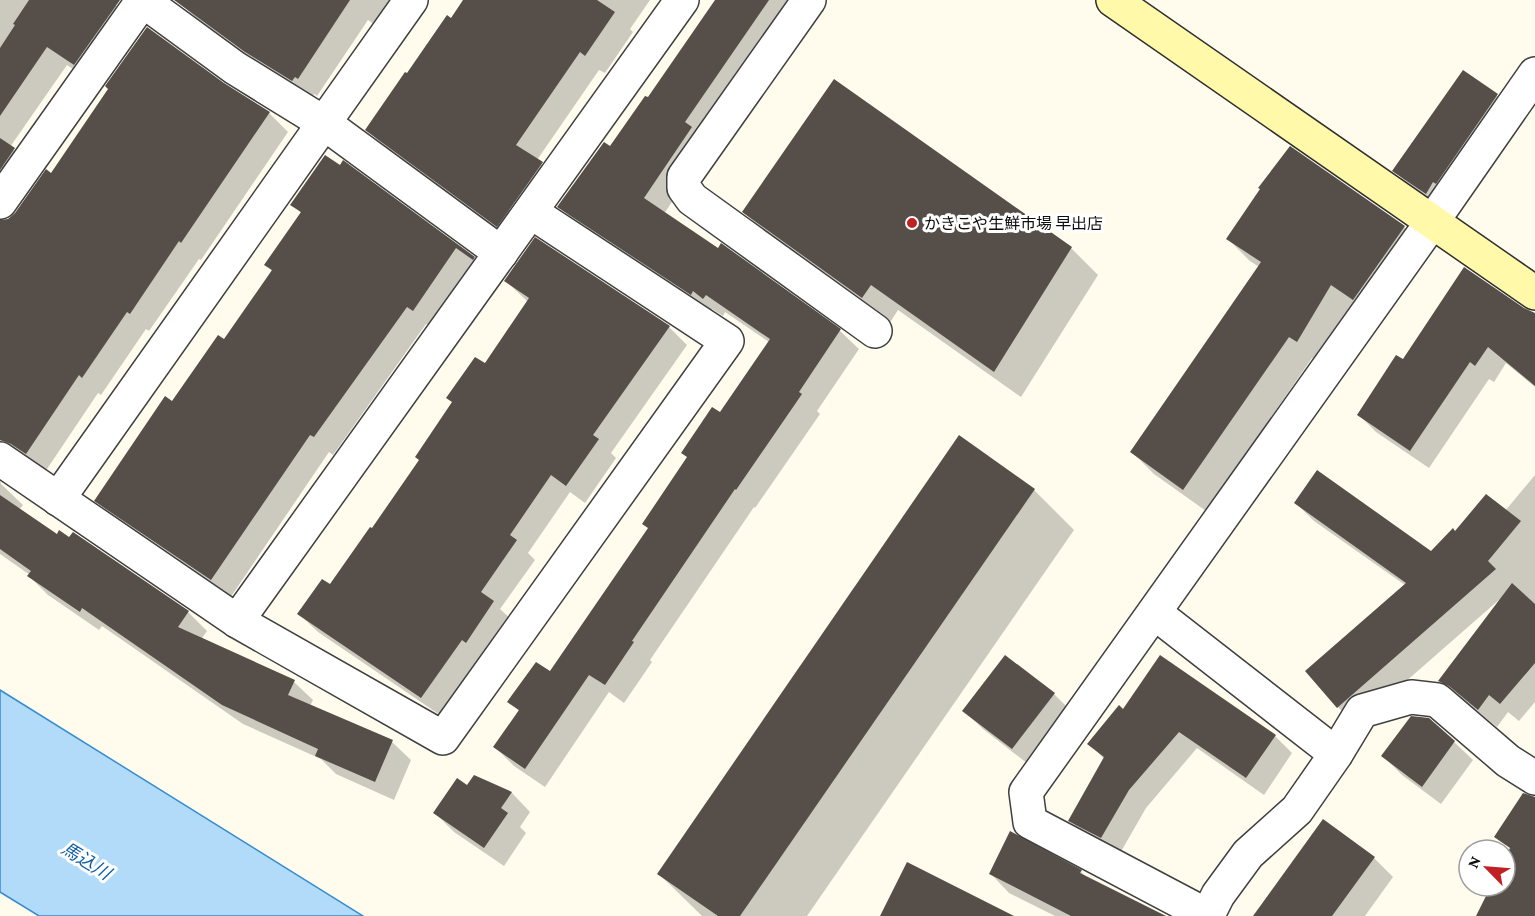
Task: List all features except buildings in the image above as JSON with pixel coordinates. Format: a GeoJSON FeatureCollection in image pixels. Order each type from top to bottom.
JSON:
{"type":"FeatureCollection","features":[{"type":"Feature","properties":{"kind":"street"},"geometry":{"type":"LineString","coordinates":[[0,202],[142,0],[235,68],[324,123],[501,253]]}},
{"type":"Feature","properties":{"kind":"street"},"geometry":{"type":"LineString","coordinates":[[58,499],[411,0]]}},
{"type":"Feature","properties":{"kind":"street"},"geometry":{"type":"LineString","coordinates":[[237,621],[682,0]]}},
{"type":"Feature","properties":{"kind":"street"},"geometry":{"type":"LineString","coordinates":[[809,0],[684,177],[684,188],[692,199],[875,331]]}},
{"type":"Feature","properties":{"kind":"street"},"geometry":{"type":"LineString","coordinates":[[1113,0],[1535,293]]}},
{"type":"Feature","properties":{"kind":"street"},"geometry":{"type":"LineString","coordinates":[[1535,74],[1026,792],[1030,822],[1208,916],[1218,895],[1248,854],[1297,810],[1336,754],[1362,711],[1411,697],[1437,700],[1508,761],[1535,778]]}},
{"type":"Feature","properties":{"kind":"street"},"geometry":{"type":"LineString","coordinates":[[0,459],[237,621],[443,738],[727,341],[531,212]]}},
{"type":"Feature","properties":{"kind":"street"},"geometry":{"type":"LineString","coordinates":[[1155,613],[1336,754]]}},
{"type":"Feature","properties":{"kind":"water","name":"馬込川"},"geometry":{"type":"Polygon","coordinates":[[[0,690],[363,916],[39,916],[0,892],[0,690]]]}},
{"type":"Feature","properties":{"kind":"place","name":"かきこや生鮮市場 早出店"},"geometry":{"type":"Point","coordinates":[912,223]}}]}
